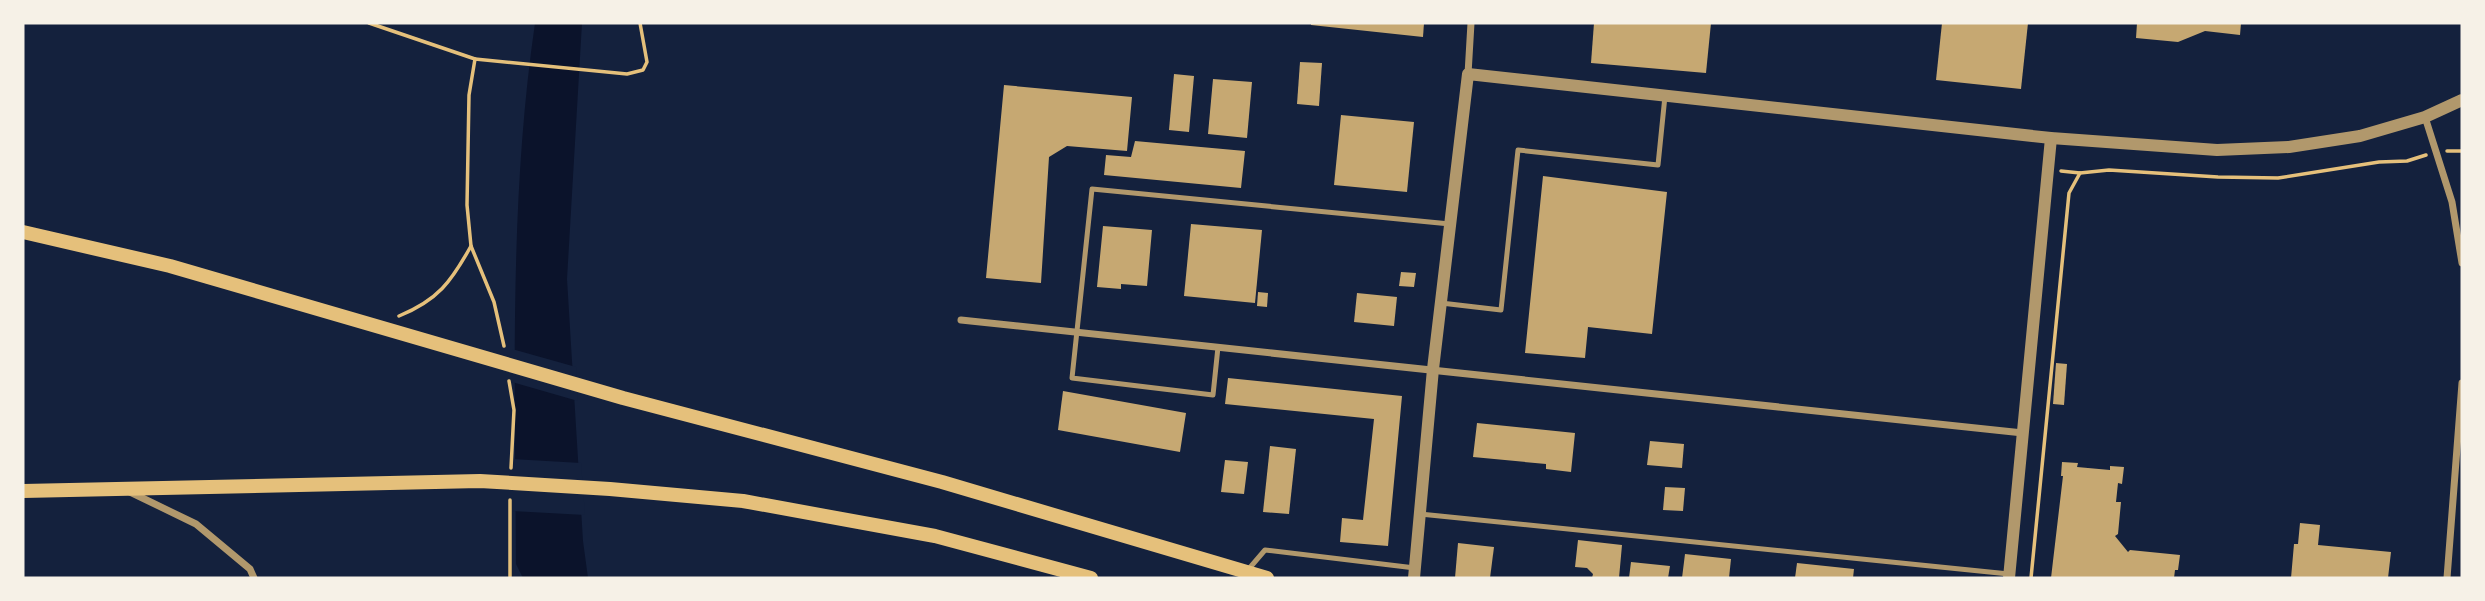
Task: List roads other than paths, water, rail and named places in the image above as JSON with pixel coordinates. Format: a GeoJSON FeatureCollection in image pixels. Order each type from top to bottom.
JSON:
{"type":"FeatureCollection","features":[{"type":"Feature","properties":{"kind":"main road"},"geometry":{"type":"LineString","coordinates":[[23,232],[170,266],[623,398],[942,482],[1267,578]]}},
{"type":"Feature","properties":{"kind":"main road"},"geometry":{"type":"LineString","coordinates":[[23,491],[480,481],[610,489],[743,501],[921,534],[1091,578]]}},
{"type":"Feature","properties":{"kind":"street"},"geometry":{"type":"LineString","coordinates":[[1415,573],[1433,369],[1468,74],[1471,23]]}},
{"type":"Feature","properties":{"kind":"street"},"geometry":{"type":"LineString","coordinates":[[1468,74],[2051,138],[2217,150],[2289,147],[2360,136],[2425,117],[2462,100]]}},
{"type":"Feature","properties":{"kind":"street"},"geometry":{"type":"LineString","coordinates":[[2425,117],[2452,202],[2462,263]]}},
{"type":"Feature","properties":{"kind":"street"},"geometry":{"type":"LineString","coordinates":[[2009,576],[2051,138]]}},
{"type":"Feature","properties":{"kind":"street"},"geometry":{"type":"LineString","coordinates":[[961,320],[2023,433]]}},
{"type":"Feature","properties":{"kind":"street"},"geometry":{"type":"LineString","coordinates":[[2447,578],[2462,383]]}},
{"type":"Feature","properties":{"kind":"street"},"geometry":{"type":"LineString","coordinates":[[123,489],[196,524],[250,569],[254,578]]}},
{"type":"Feature","properties":{"kind":"lane"},"geometry":{"type":"LineString","coordinates":[[1441,303],[1502,310],[1518,150],[1658,164],[1665,96]]}},
{"type":"Feature","properties":{"kind":"lane"},"geometry":{"type":"LineString","coordinates":[[1218,347],[1213,395],[1072,378],[1093,189],[1450,224]]}},
{"type":"Feature","properties":{"kind":"lane"},"geometry":{"type":"LineString","coordinates":[[1420,514],[2009,576]]}},
{"type":"Feature","properties":{"kind":"lane"},"geometry":{"type":"LineString","coordinates":[[1246,572],[1265,550],[1415,573]]}},
{"type":"Feature","properties":{"kind":"water"},"geometry":{"type":"Polygon","coordinates":[[[535,23],[582,23],[567,279],[583,541],[588,578],[523,578],[516,564],[517,225],[535,23]]]}}]}
